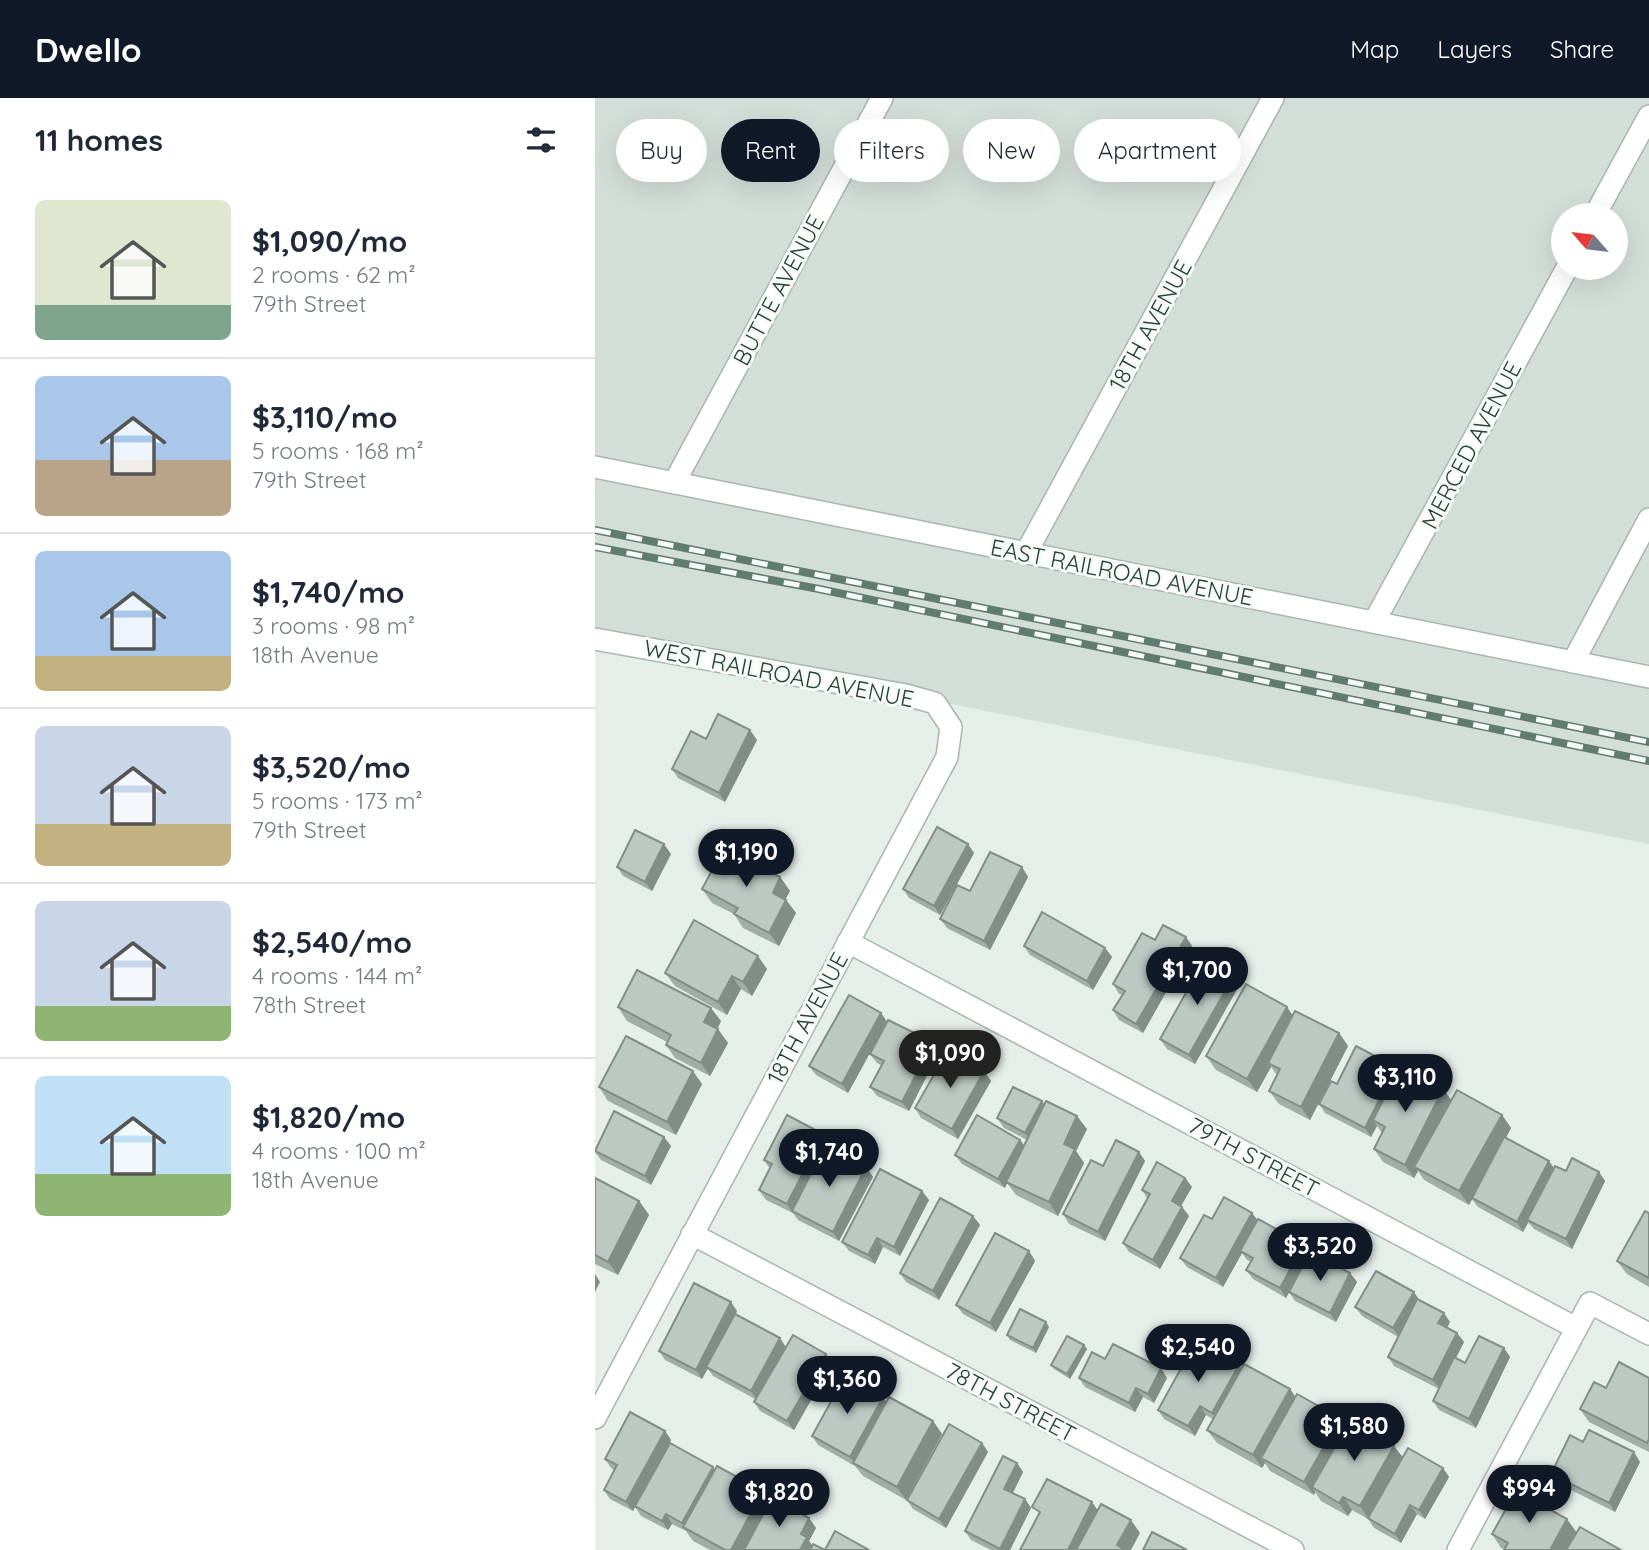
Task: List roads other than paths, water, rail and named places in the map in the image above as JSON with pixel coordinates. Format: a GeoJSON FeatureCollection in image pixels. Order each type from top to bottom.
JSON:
{"type":"FeatureCollection","features":[{"type":"Feature","properties":{"kind":"street","name":"BUTTE AVENUE"},"geometry":{"type":"LineString","coordinates":[[674,483],[882,98]]}},
{"type":"Feature","properties":{"kind":"street","name":"18TH AVENUE"},"geometry":{"type":"LineString","coordinates":[[1026,552],[1273,98]]}},
{"type":"Feature","properties":{"kind":"street"},"geometry":{"type":"LineString","coordinates":[[1602,203],[1649,116]]}},
{"type":"Feature","properties":{"kind":"street","name":"MERCED AVENUE"},"geometry":{"type":"LineString","coordinates":[[1374,622],[1560,280]]}},
{"type":"Feature","properties":{"kind":"street","name":"EAST RAILROAD AVENUE"},"geometry":{"type":"LineString","coordinates":[[595,467],[1649,677]]}},
{"type":"Feature","properties":{"kind":"street"},"geometry":{"type":"LineString","coordinates":[[1573,662],[1649,519]]}},
{"type":"Feature","properties":{"kind":"street","name":"WEST RAILROAD AVENUE"},"geometry":{"type":"LineString","coordinates":[[595,639],[906,695],[935,703],[951,727]]}},
{"type":"Feature","properties":{"kind":"street","name":"18TH AVENUE"},"geometry":{"type":"LineString","coordinates":[[595,1418],[947,757],[951,727]]}},
{"type":"Feature","properties":{"kind":"street","name":"79TH STREET"},"geometry":{"type":"LineString","coordinates":[[848,942],[1576,1328]]}},
{"type":"Feature","properties":{"kind":"street","name":"78TH STREET"},"geometry":{"type":"LineString","coordinates":[[692,1234],[1293,1550]]}},
{"type":"Feature","properties":{"kind":"street"},"geometry":{"type":"LineString","coordinates":[[1458,1550],[1590,1303],[1649,1334]]}},
{"type":"Feature","properties":{"kind":"railway"},"geometry":{"type":"LineString","coordinates":[[595,530],[1649,742]]}},
{"type":"Feature","properties":{"kind":"railway"},"geometry":{"type":"LineString","coordinates":[[595,547],[819,589],[1649,761]]}}]}
